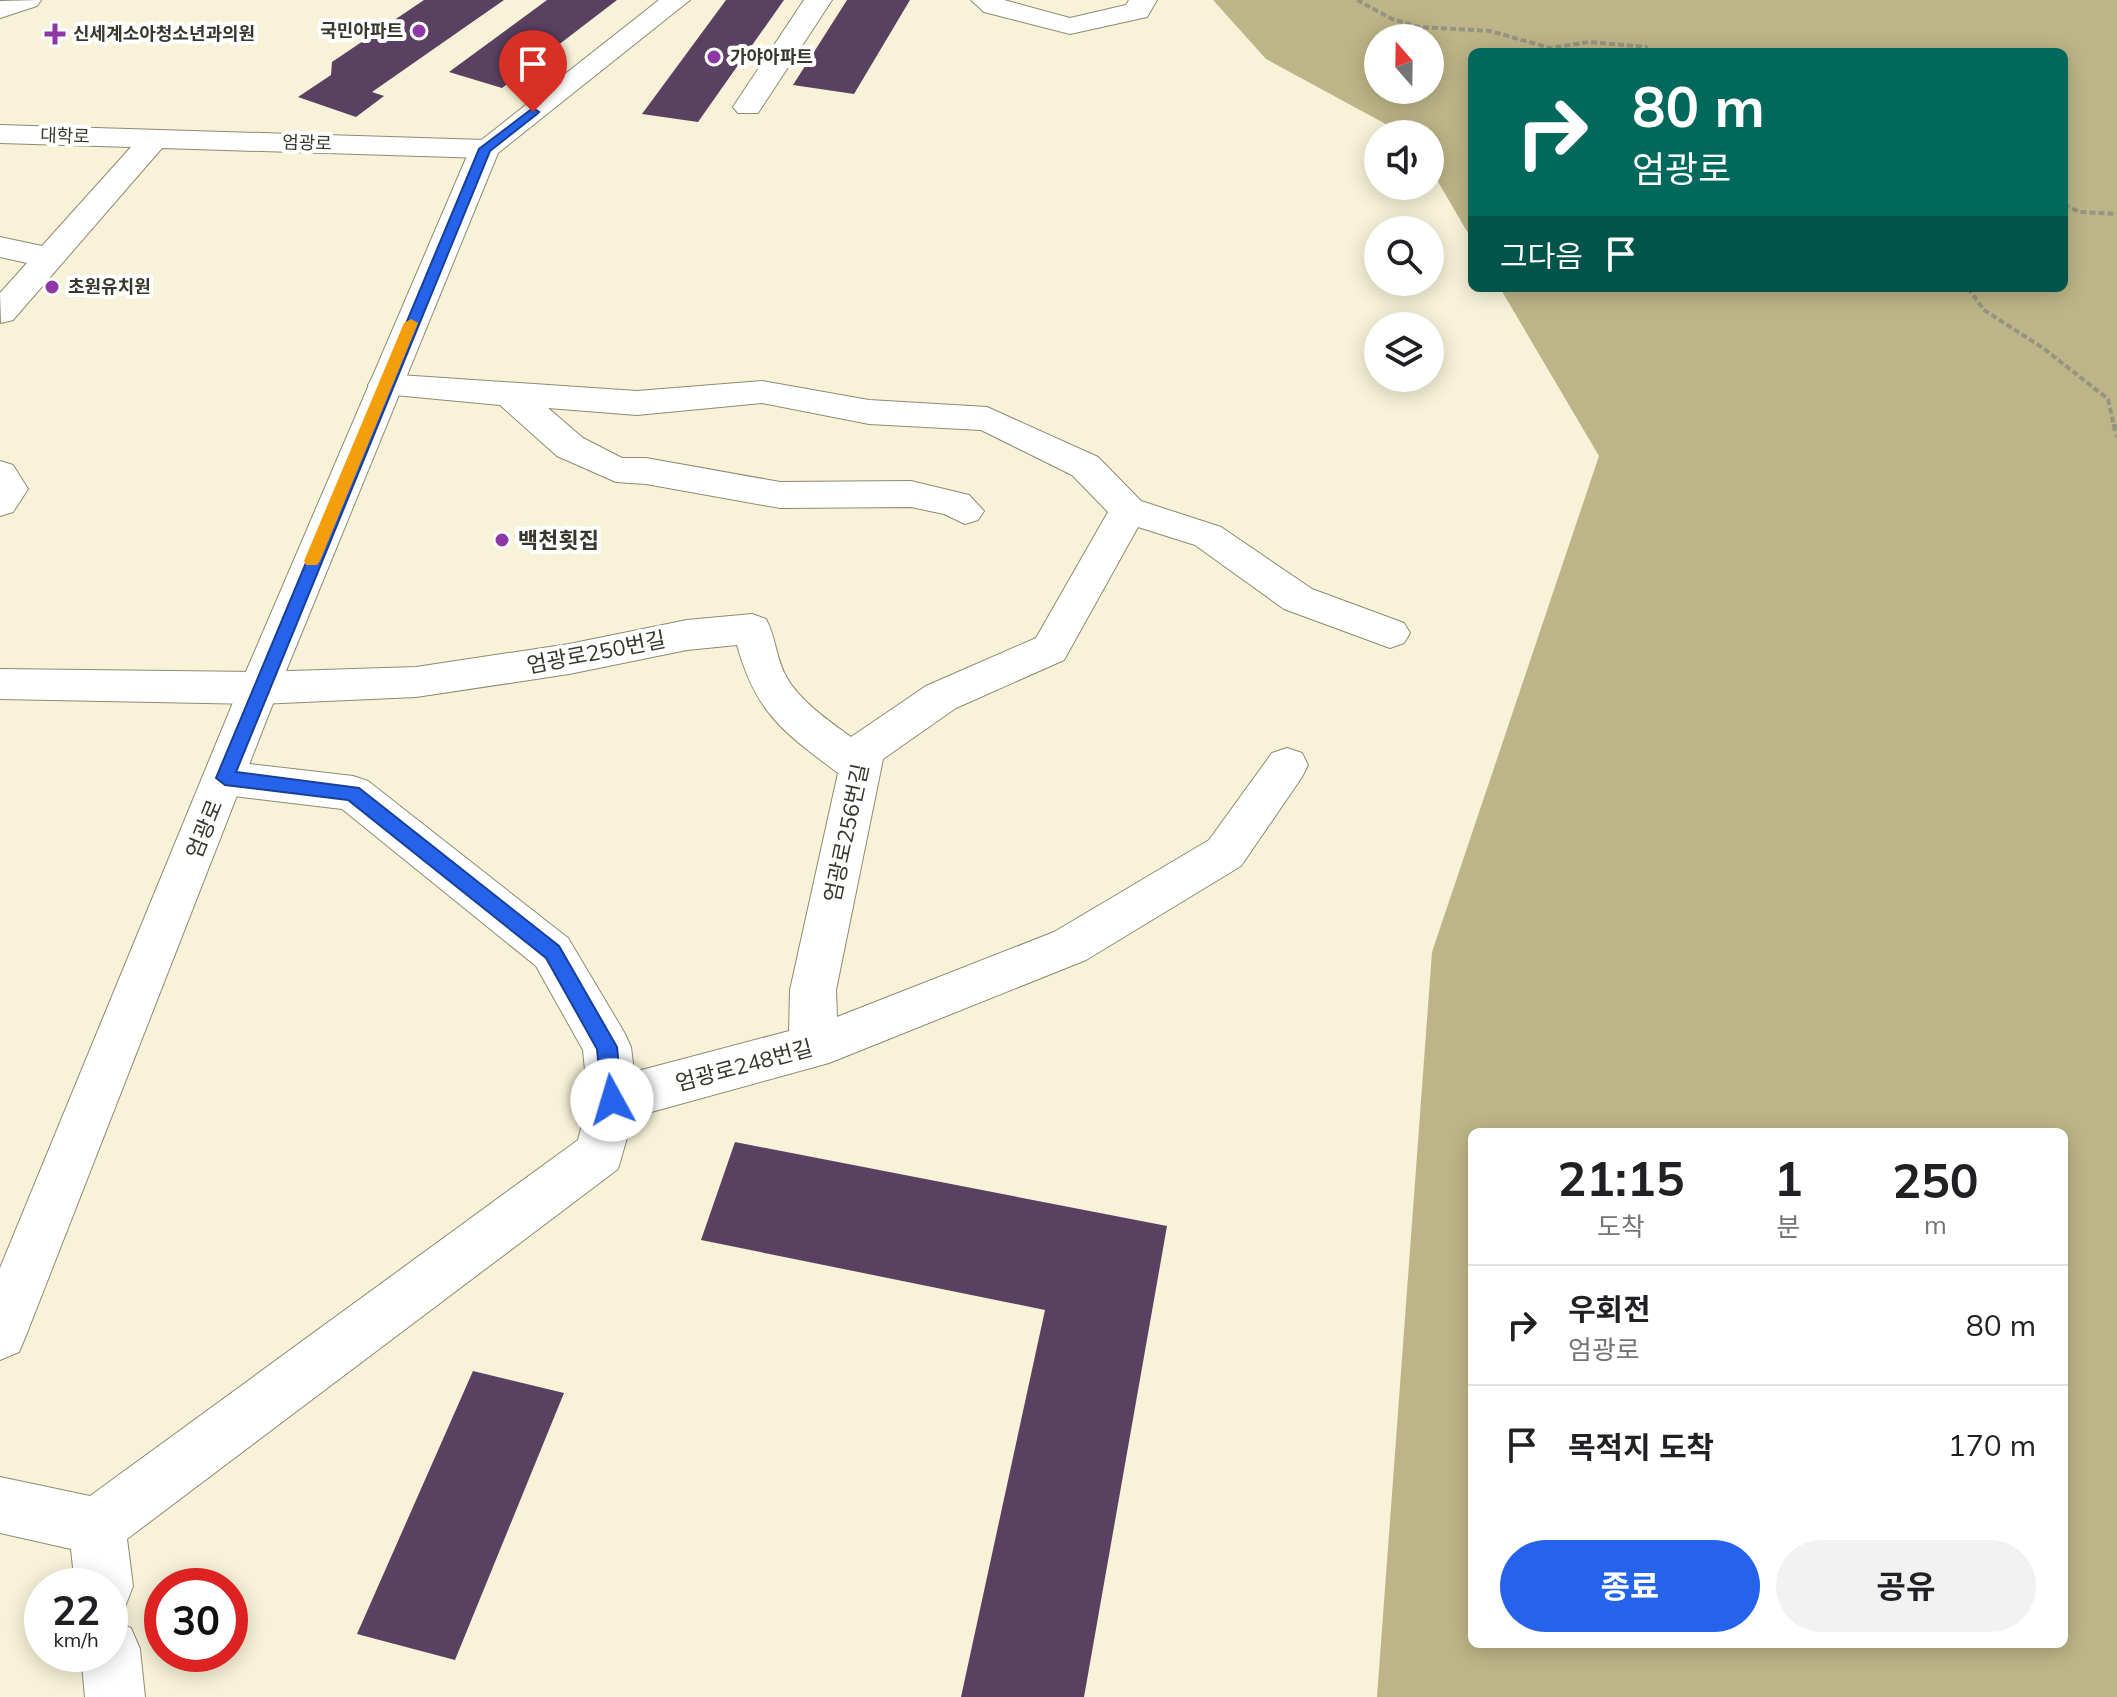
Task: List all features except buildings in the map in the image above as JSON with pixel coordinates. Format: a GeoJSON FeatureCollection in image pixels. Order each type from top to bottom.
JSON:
{"type":"FeatureCollection","features":[{"type":"Feature","properties":{"kind":"street"},"geometry":{"type":"LineString","coordinates":[[0,10],[27,0]]}},
{"type":"Feature","properties":{"kind":"street","name":"엄광로"},"geometry":{"type":"LineString","coordinates":[[0,1333],[259,688],[485,149],[676,0]]}},
{"type":"Feature","properties":{"kind":"street"},"geometry":{"type":"LineString","coordinates":[[748,107],[818,0]]}},
{"type":"Feature","properties":{"kind":"street"},"geometry":{"type":"LineString","coordinates":[[985,0],[994,6],[1070,26],[1137,11],[1143,0]]}},
{"type":"Feature","properties":{"kind":"street","name":"대학로"},"geometry":{"type":"LineString","coordinates":[[0,134],[142,138]]}},
{"type":"Feature","properties":{"kind":"street"},"geometry":{"type":"LineString","coordinates":[[1,313],[51,258],[142,138]]}},
{"type":"Feature","properties":{"kind":"street","name":"엄광로"},"geometry":{"type":"LineString","coordinates":[[142,138],[485,149]]}},
{"type":"Feature","properties":{"kind":"street"},"geometry":{"type":"LineString","coordinates":[[0,247],[51,258]]}},
{"type":"Feature","properties":{"kind":"street"},"geometry":{"type":"LineString","coordinates":[[385,385],[506,391],[637,403],[762,392],[869,412],[987,419],[1085,466],[1128,510],[1208,536],[1298,599],[1390,633]]}},
{"type":"Feature","properties":{"kind":"street"},"geometry":{"type":"LineString","coordinates":[[506,391],[570,447],[616,470],[646,471],[780,495],[911,494],[956,504],[965,511]]}},
{"type":"Feature","properties":{"kind":"street"},"geometry":{"type":"LineString","coordinates":[[0,474],[10,489],[0,503]]}},
{"type":"Feature","properties":{"kind":"street","name":"엄광로256번길"},"geometry":{"type":"LineString","coordinates":[[813,1046],[813,990],[864,750],[941,697],[1050,649],[1128,510]]}},
{"type":"Feature","properties":{"kind":"street","name":"엄광로250번길"},"geometry":{"type":"LineString","coordinates":[[259,688],[416,682],[569,659],[687,635],[752,629],[768,684],[805,726],[861,767]]}},
{"type":"Feature","properties":{"kind":"street"},"geometry":{"type":"LineString","coordinates":[[0,684],[259,688]]}},
{"type":"Feature","properties":{"kind":"street","name":"엄광로248번길"},"geometry":{"type":"LineString","coordinates":[[612,1100],[813,1046],[1070,946],[1225,853],[1287,765]]}},
{"type":"Feature","properties":{"kind":"street"},"geometry":{"type":"LineString","coordinates":[[0,1505],[97,1526],[301,1378],[600,1153],[612,1100],[607,1047],[552,952],[353,793],[225,778]]}},
{"type":"Feature","properties":{"kind":"street"},"geometry":{"type":"LineString","coordinates":[[97,1526],[102,1568]]}},
{"type":"Feature","properties":{"kind":"street"},"geometry":{"type":"LineString","coordinates":[[112,1672],[115,1697]]}},
{"type":"Feature","properties":{"kind":"path"},"geometry":{"type":"LineString","coordinates":[[1357,0],[1392,19],[1419,27],[1490,31],[1550,48],[1589,42],[1646,48]]}},
{"type":"Feature","properties":{"kind":"path"},"geometry":{"type":"LineString","coordinates":[[2068,207],[2080,212],[2117,214]]}},
{"type":"Feature","properties":{"kind":"path"},"geometry":{"type":"LineString","coordinates":[[1971,292],[1984,310],[2043,348],[2108,399],[2117,437]]}},
{"type":"Feature","properties":{"kind":"shaded area"},"geometry":{"type":"Polygon","coordinates":[[[1213,0],[2117,0],[2117,1697],[1377,1697],[1432,952],[1599,456],[1502,292],[2068,292],[2068,48],[1468,48],[1468,233],[1444,192],[1444,120],[1378,120],[1266,59],[1213,0]]]}},
{"type":"Feature","properties":{"kind":"slow traffic"},"geometry":{"type":"LineString","coordinates":[[312,561],[411,323]]}},
{"type":"Feature","properties":{"kind":"place","name":"국민아파트"},"geometry":{"type":"Point","coordinates":[419,31]}},
{"type":"Feature","properties":{"kind":"place","name":"신세계소아청소년과의원"},"geometry":{"type":"Point","coordinates":[55,34]}},
{"type":"Feature","properties":{"kind":"place","name":"가야아파트"},"geometry":{"type":"Point","coordinates":[714,57]}},
{"type":"Feature","properties":{"kind":"place","name":"초원유치원"},"geometry":{"type":"Point","coordinates":[52,287]}},
{"type":"Feature","properties":{"kind":"place","name":"백천횟집"},"geometry":{"type":"Point","coordinates":[502,540]}},
{"type":"Feature","properties":{"kind":"route"},"geometry":{"type":"LineString","coordinates":[[533,112],[485,149],[259,688],[225,778],[353,793],[552,952],[607,1047],[612,1100]]}}]}
